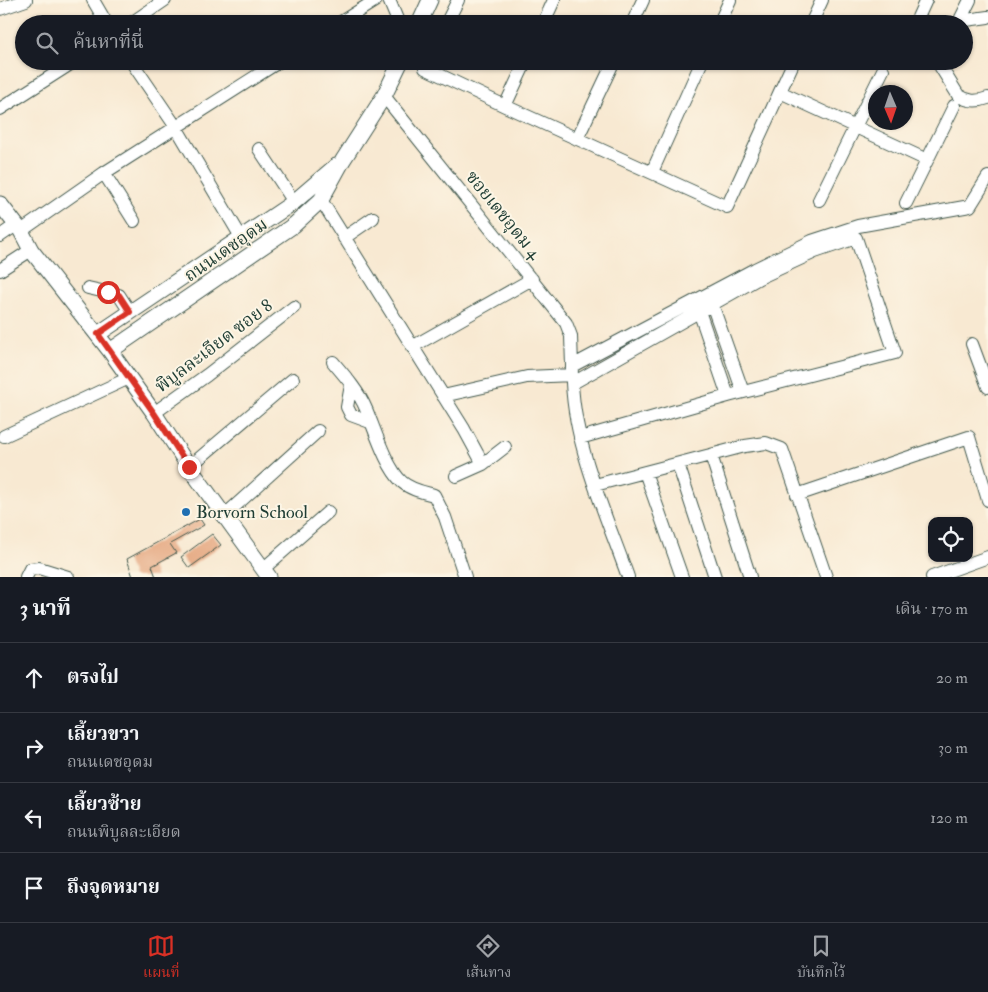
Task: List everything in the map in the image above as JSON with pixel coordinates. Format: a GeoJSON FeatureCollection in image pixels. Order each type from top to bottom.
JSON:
{"type":"FeatureCollection","features":[{"type":"Feature","properties":{"kind":"main road"},"geometry":{"type":"LineString","coordinates":[[423,15],[430,0]]}},
{"type":"Feature","properties":{"kind":"main road","name":"ถนนเดชอุดม"},"geometry":{"type":"LineString","coordinates":[[110,351],[294,225],[321,200],[343,160],[384,96],[397,70]]}},
{"type":"Feature","properties":{"kind":"main road","name":"ถนนเดชอุดม"},"geometry":{"type":"LineString","coordinates":[[98,334],[294,202],[343,160]]}},
{"type":"Feature","properties":{"kind":"main road"},"geometry":{"type":"LineString","coordinates":[[0,204],[19,228],[31,250],[98,334],[266,575]]}},
{"type":"Feature","properties":{"kind":"main road"},"geometry":{"type":"LineString","coordinates":[[241,237],[252,255]]}},
{"type":"Feature","properties":{"kind":"street"},"geometry":{"type":"LineString","coordinates":[[0,10],[26,0]]}},
{"type":"Feature","properties":{"kind":"street"},"geometry":{"type":"LineString","coordinates":[[93,0],[102,15]]}},
{"type":"Feature","properties":{"kind":"street"},"geometry":{"type":"LineString","coordinates":[[143,15],[165,0]]}},
{"type":"Feature","properties":{"kind":"street"},"geometry":{"type":"LineString","coordinates":[[352,15],[376,0]]}},
{"type":"Feature","properties":{"kind":"street"},"geometry":{"type":"LineString","coordinates":[[389,0],[395,15]]}},
{"type":"Feature","properties":{"kind":"street"},"geometry":{"type":"LineString","coordinates":[[450,15],[458,0]]}},
{"type":"Feature","properties":{"kind":"street"},"geometry":{"type":"LineString","coordinates":[[547,15],[554,0]]}},
{"type":"Feature","properties":{"kind":"street"},"geometry":{"type":"LineString","coordinates":[[636,15],[643,0]]}},
{"type":"Feature","properties":{"kind":"street"},"geometry":{"type":"LineString","coordinates":[[723,15],[730,0]]}},
{"type":"Feature","properties":{"kind":"street"},"geometry":{"type":"LineString","coordinates":[[815,15],[822,0]]}},
{"type":"Feature","properties":{"kind":"street"},"geometry":{"type":"LineString","coordinates":[[919,15],[926,0]]}},
{"type":"Feature","properties":{"kind":"street"},"geometry":{"type":"LineString","coordinates":[[962,15],[970,0]]}},
{"type":"Feature","properties":{"kind":"street"},"geometry":{"type":"LineString","coordinates":[[973,20],[988,17]]}},
{"type":"Feature","properties":{"kind":"street"},"geometry":{"type":"LineString","coordinates":[[0,109],[61,70]]}},
{"type":"Feature","properties":{"kind":"street"},"geometry":{"type":"LineString","coordinates":[[137,70],[176,128],[241,237]]}},
{"type":"Feature","properties":{"kind":"street"},"geometry":{"type":"LineString","coordinates":[[0,236],[19,228],[266,70]]}},
{"type":"Feature","properties":{"kind":"street"},"geometry":{"type":"LineString","coordinates":[[428,70],[728,207],[790,70]]}},
{"type":"Feature","properties":{"kind":"street"},"geometry":{"type":"LineString","coordinates":[[504,106],[522,70]]}},
{"type":"Feature","properties":{"kind":"street"},"geometry":{"type":"LineString","coordinates":[[577,139],[610,70]]}},
{"type":"Feature","properties":{"kind":"street"},"geometry":{"type":"LineString","coordinates":[[652,172],[698,70]]}},
{"type":"Feature","properties":{"kind":"street"},"geometry":{"type":"LineString","coordinates":[[820,200],[883,70]]}},
{"type":"Feature","properties":{"kind":"street"},"geometry":{"type":"LineString","coordinates":[[943,70],[958,95],[962,98],[970,101],[988,98]]}},
{"type":"Feature","properties":{"kind":"street"},"geometry":{"type":"LineString","coordinates":[[780,92],[927,160]]}},
{"type":"Feature","properties":{"kind":"street","name":"ซอยเดชอุดม 4"},"geometry":{"type":"LineString","coordinates":[[384,96],[566,322],[571,336],[574,408],[580,438],[628,577]]}},
{"type":"Feature","properties":{"kind":"street"},"geometry":{"type":"LineString","coordinates":[[906,203],[954,106]]}},
{"type":"Feature","properties":{"kind":"street"},"geometry":{"type":"LineString","coordinates":[[259,149],[294,202]]}},
{"type":"Feature","properties":{"kind":"street"},"geometry":{"type":"LineString","coordinates":[[104,173],[134,221]]}},
{"type":"Feature","properties":{"kind":"street"},"geometry":{"type":"LineString","coordinates":[[572,374],[755,269],[812,241],[858,226],[970,206],[988,177]]}},
{"type":"Feature","properties":{"kind":"street"},"geometry":{"type":"LineString","coordinates":[[321,200],[483,464]]}},
{"type":"Feature","properties":{"kind":"street"},"geometry":{"type":"LineString","coordinates":[[344,238],[373,218]]}},
{"type":"Feature","properties":{"kind":"street"},"geometry":{"type":"LineString","coordinates":[[443,396],[527,377],[572,374],[807,255],[856,238],[895,353],[728,396],[580,438]]}},
{"type":"Feature","properties":{"kind":"street"},"geometry":{"type":"LineString","coordinates":[[0,270],[31,250]]}},
{"type":"Feature","properties":{"kind":"street"},"geometry":{"type":"LineString","coordinates":[[412,347],[532,279]]}},
{"type":"Feature","properties":{"kind":"street"},"geometry":{"type":"LineString","coordinates":[[88,288],[119,295],[130,312]]}},
{"type":"Feature","properties":{"kind":"street"},"geometry":{"type":"LineString","coordinates":[[712,304],[743,392]]}},
{"type":"Feature","properties":{"kind":"street","name":"พิบูลละเอียด ซอย 8"},"geometry":{"type":"LineString","coordinates":[[154,413],[207,375],[294,307]]}},
{"type":"Feature","properties":{"kind":"street"},"geometry":{"type":"LineString","coordinates":[[699,311],[728,396]]}},
{"type":"Feature","properties":{"kind":"street"},"geometry":{"type":"LineString","coordinates":[[972,344],[988,387]]}},
{"type":"Feature","properties":{"kind":"street"},"geometry":{"type":"LineString","coordinates":[[333,362],[351,385],[366,409],[370,422],[395,474],[403,483],[413,489],[434,495],[445,517],[465,577]]}},
{"type":"Feature","properties":{"kind":"street"},"geometry":{"type":"LineString","coordinates":[[4,436],[129,378]]}},
{"type":"Feature","properties":{"kind":"street"},"geometry":{"type":"LineString","coordinates":[[189,467],[293,379]]}},
{"type":"Feature","properties":{"kind":"street"},"geometry":{"type":"LineString","coordinates":[[224,516],[318,431]]}},
{"type":"Feature","properties":{"kind":"street"},"geometry":{"type":"LineString","coordinates":[[797,495],[968,436],[988,500]]}},
{"type":"Feature","properties":{"kind":"street"},"geometry":{"type":"LineString","coordinates":[[595,485],[766,443],[782,448],[826,577]]}},
{"type":"Feature","properties":{"kind":"street"},"geometry":{"type":"LineString","coordinates":[[456,476],[483,464],[505,446]]}},
{"type":"Feature","properties":{"kind":"street"},"geometry":{"type":"LineString","coordinates":[[711,455],[750,577]]}},
{"type":"Feature","properties":{"kind":"street"},"geometry":{"type":"LineString","coordinates":[[678,464],[715,577]]}},
{"type":"Feature","properties":{"kind":"street"},"geometry":{"type":"LineString","coordinates":[[645,472],[682,577]]}},
{"type":"Feature","properties":{"kind":"street"},"geometry":{"type":"LineString","coordinates":[[266,575],[328,512]]}},
{"type":"Feature","properties":{"kind":"street"},"geometry":{"type":"LineString","coordinates":[[932,577],[988,557]]}},
{"type":"Feature","properties":{"kind":"street"},"geometry":{"type":"LineString","coordinates":[[26,577],[30,569],[39,568],[68,577]]}},
{"type":"Feature","properties":{"kind":"building"},"geometry":{"type":"Polygon","coordinates":[[[200,519],[204,525],[170,544],[176,553],[152,566],[156,577],[133,577],[127,559],[200,519]]]}},
{"type":"Feature","properties":{"kind":"building"},"geometry":{"type":"Polygon","coordinates":[[[212,534],[221,545],[189,568],[181,557],[212,534]]]}},
{"type":"Feature","properties":{"kind":"place","name":"Borvorn School"},"geometry":{"type":"Point","coordinates":[186,512]}},
{"type":"Feature","properties":{"kind":"route"},"geometry":{"type":"LineString","coordinates":[[108,292],[119,295],[130,312],[98,334],[154,413],[189,467]]}}]}
